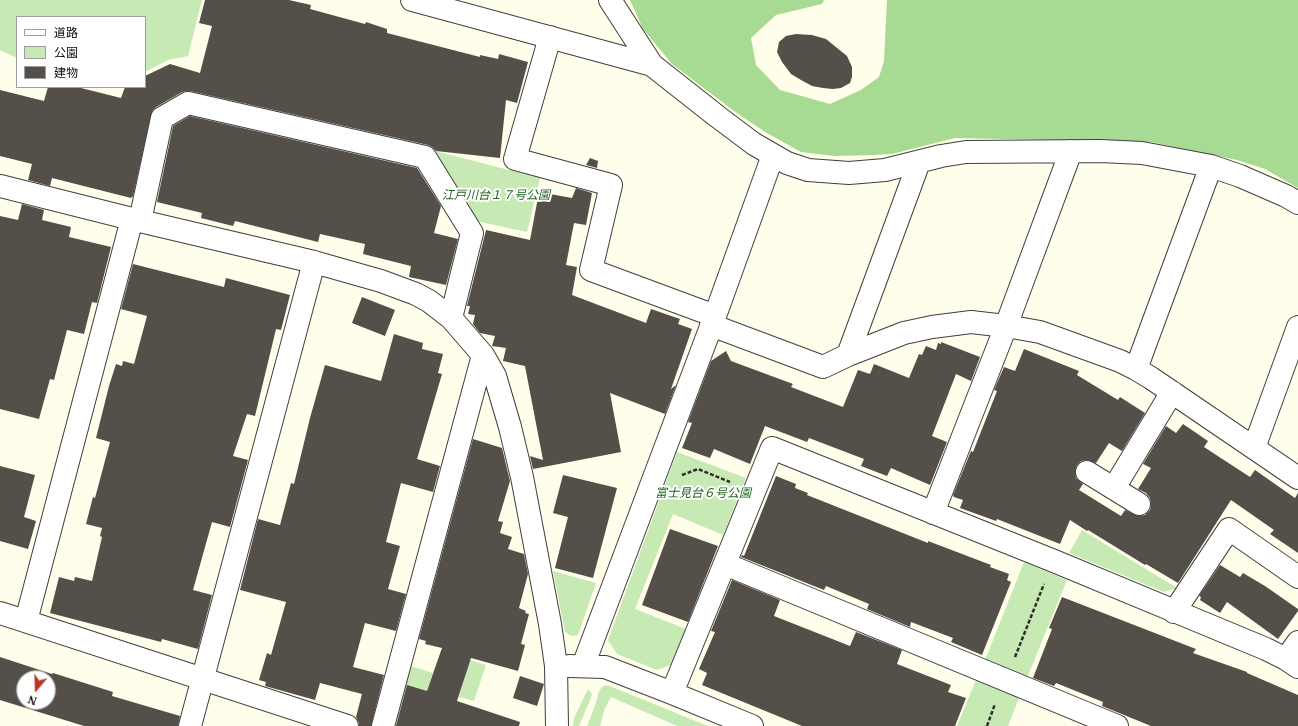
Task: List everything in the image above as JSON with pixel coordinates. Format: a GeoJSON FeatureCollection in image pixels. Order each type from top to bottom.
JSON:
{"type":"FeatureCollection","features":[{"type":"Feature","properties":{"kind":"street"},"geometry":{"type":"LineString","coordinates":[[412,0],[652,65]]}},
{"type":"Feature","properties":{"kind":"street"},"geometry":{"type":"LineString","coordinates":[[610,0],[652,65],[718,118],[754,144],[787,163],[808,170],[849,173],[885,170],[941,156],[966,152],[1071,151],[1142,153],[1211,166],[1240,176],[1286,196],[1298,203]]}},
{"type":"Feature","properties":{"kind":"street"},"geometry":{"type":"LineString","coordinates":[[550,37],[515,159],[611,185],[591,270],[823,367],[848,355],[904,333],[932,327],[971,322],[1040,332],[1120,361],[1136,370],[1172,392],[1298,478]]}},
{"type":"Feature","properties":{"kind":"street"},"geometry":{"type":"LineString","coordinates":[[26,621],[136,220],[162,118],[188,103],[425,157],[472,233],[451,318]]}},
{"type":"Feature","properties":{"kind":"street"},"geometry":{"type":"LineString","coordinates":[[933,513],[1006,326],[1071,151]]}},
{"type":"Feature","properties":{"kind":"street"},"geometry":{"type":"LineString","coordinates":[[583,666],[713,320],[773,155]]}},
{"type":"Feature","properties":{"kind":"street"},"geometry":{"type":"LineString","coordinates":[[848,355],[919,162]]}},
{"type":"Feature","properties":{"kind":"street"},"geometry":{"type":"LineString","coordinates":[[1136,370],[1211,166]]}},
{"type":"Feature","properties":{"kind":"street"},"geometry":{"type":"LineString","coordinates":[[0,186],[314,262],[381,281],[409,291],[429,301],[451,318],[484,355],[495,376],[512,434],[524,484],[550,624],[556,666],[557,726]]}},
{"type":"Feature","properties":{"kind":"street"},"geometry":{"type":"LineString","coordinates":[[190,726],[314,262]]}},
{"type":"Feature","properties":{"kind":"street"},"geometry":{"type":"LineString","coordinates":[[1254,448],[1298,328]]}},
{"type":"Feature","properties":{"kind":"street"},"geometry":{"type":"LineString","coordinates":[[382,726],[484,355]]}},
{"type":"Feature","properties":{"kind":"street"},"geometry":{"type":"LineString","coordinates":[[1114,488],[1172,392]]}},
{"type":"Feature","properties":{"kind":"street"},"geometry":{"type":"LineString","coordinates":[[672,693],[772,448],[1054,561],[1174,612],[1294,656]]}},
{"type":"Feature","properties":{"kind":"street"},"geometry":{"type":"LineString","coordinates":[[1087,472],[1139,504]]}},
{"type":"Feature","properties":{"kind":"street"},"geometry":{"type":"LineString","coordinates":[[1174,612],[1229,529],[1298,577]]}},
{"type":"Feature","properties":{"kind":"street"},"geometry":{"type":"LineString","coordinates":[[725,564],[1117,726]]}},
{"type":"Feature","properties":{"kind":"street"},"geometry":{"type":"LineString","coordinates":[[0,613],[347,726]]}},
{"type":"Feature","properties":{"kind":"street"},"geometry":{"type":"LineString","coordinates":[[556,666],[605,667],[752,726]]}},
{"type":"Feature","properties":{"kind":"path"},"geometry":{"type":"LineString","coordinates":[[679,476],[698,469],[755,491]]}},
{"type":"Feature","properties":{"kind":"path"},"geometry":{"type":"LineString","coordinates":[[987,726],[1054,561]]}},
{"type":"Feature","properties":{"kind":"green space"},"geometry":{"type":"Polygon","coordinates":[[[0,0],[202,0],[188,56],[168,60],[146,71],[146,16],[16,16],[16,58],[0,50],[0,0]]]}},
{"type":"Feature","properties":{"kind":"green space"},"geometry":{"type":"Polygon","coordinates":[[[630,0],[824,0],[822,4],[776,15],[751,38],[756,65],[780,90],[830,104],[861,90],[879,77],[884,61],[887,0],[1298,0],[1298,188],[1265,169],[1237,160],[1151,142],[955,138],[892,154],[834,156],[801,152],[765,132],[734,111],[672,64],[643,29],[630,0]]]}},
{"type":"Feature","properties":{"kind":"green space","name":"江戸川台１７号公園"},"geometry":{"type":"Polygon","coordinates":[[[435,151],[540,178],[527,232],[476,221],[435,151]]]}},
{"type":"Feature","properties":{"kind":"green space","name":"富士見台６号公園"},"geometry":{"type":"Polygon","coordinates":[[[677,452],[746,478],[723,535],[673,514],[635,609],[686,629],[671,665],[657,670],[617,654],[608,640],[677,452]]]}},
{"type":"Feature","properties":{"kind":"green space"},"geometry":{"type":"Polygon","coordinates":[[[1082,530],[1177,588],[1164,592],[1069,553],[1082,530]]]}},
{"type":"Feature","properties":{"kind":"green space"},"geometry":{"type":"Polygon","coordinates":[[[1024,562],[1067,580],[1027,678],[985,660],[1024,562]]]}},
{"type":"Feature","properties":{"kind":"green space"},"geometry":{"type":"Polygon","coordinates":[[[553,571],[596,583],[578,635],[571,636],[565,632],[553,571]]]}},
{"type":"Feature","properties":{"kind":"green space"},"geometry":{"type":"Polygon","coordinates":[[[441,651],[486,665],[474,701],[459,697],[463,682],[433,672],[441,651]]]}},
{"type":"Feature","properties":{"kind":"green space"},"geometry":{"type":"Polygon","coordinates":[[[407,665],[433,673],[427,691],[415,688],[402,726],[395,726],[392,720],[407,665]]]}},
{"type":"Feature","properties":{"kind":"green space"},"geometry":{"type":"Polygon","coordinates":[[[976,680],[1019,698],[1008,726],[957,726],[976,680]]]}},
{"type":"Feature","properties":{"kind":"green space"},"geometry":{"type":"Polygon","coordinates":[[[607,685],[708,726],[677,726],[611,697],[605,708],[600,726],[587,726],[599,691],[602,687],[607,685]]]}},
{"type":"Feature","properties":{"kind":"green space"},"geometry":{"type":"Polygon","coordinates":[[[588,689],[592,694],[590,700],[579,726],[573,726],[574,718],[588,689]]]}},
{"type":"Feature","properties":{"kind":"building"},"geometry":{"type":"Polygon","coordinates":[[[205,0],[289,0],[311,5],[310,9],[365,24],[366,22],[387,29],[387,33],[480,57],[480,55],[498,59],[499,54],[528,62],[517,103],[506,100],[500,158],[436,151],[428,145],[190,91],[182,92],[156,107],[152,111],[133,196],[131,198],[52,178],[50,186],[28,180],[32,164],[0,156],[0,90],[44,101],[48,88],[81,88],[121,98],[125,88],[146,88],[146,76],[170,64],[200,73],[212,26],[199,23],[205,0]]]}},
{"type":"Feature","properties":{"kind":"building"},"geometry":{"type":"Polygon","coordinates":[[[796,34],[812,35],[826,39],[847,56],[852,67],[852,77],[850,83],[841,88],[823,88],[812,86],[791,74],[777,52],[779,42],[786,36],[796,34]]]}},
{"type":"Feature","properties":{"kind":"building"},"geometry":{"type":"Polygon","coordinates":[[[190,116],[417,168],[441,206],[434,233],[458,239],[446,285],[409,277],[411,266],[363,254],[365,244],[320,234],[318,242],[235,221],[233,226],[201,218],[202,213],[157,202],[173,126],[190,116]]]}},
{"type":"Feature","properties":{"kind":"building"},"geometry":{"type":"Polygon","coordinates":[[[590,158],[598,161],[597,168],[586,165],[590,158]]]}},
{"type":"Feature","properties":{"kind":"building"},"geometry":{"type":"Polygon","coordinates":[[[576,188],[592,193],[586,225],[574,223],[566,265],[577,267],[572,295],[646,323],[651,309],[680,319],[678,324],[692,329],[671,389],[676,385],[665,414],[610,393],[621,452],[533,469],[530,456],[543,460],[525,366],[503,361],[506,348],[492,346],[495,336],[480,333],[473,324],[475,315],[468,314],[470,306],[467,306],[486,230],[530,240],[539,192],[572,198],[576,188]]]}},
{"type":"Feature","properties":{"kind":"building"},"geometry":{"type":"Polygon","coordinates":[[[22,204],[44,210],[42,220],[71,227],[69,237],[111,247],[97,303],[92,302],[84,334],[67,330],[54,380],[50,379],[39,419],[0,409],[0,216],[18,220],[22,204]]]}},
{"type":"Feature","properties":{"kind":"building"},"geometry":{"type":"Polygon","coordinates":[[[133,264],[224,287],[226,278],[290,295],[281,330],[276,329],[255,416],[247,414],[233,456],[248,460],[230,527],[212,522],[193,590],[212,595],[198,649],[162,639],[161,642],[50,613],[59,577],[74,581],[75,577],[92,581],[102,537],[100,536],[102,528],[86,524],[93,497],[95,498],[110,442],[96,438],[116,364],[122,366],[123,361],[134,364],[147,316],[121,309],[133,264]]]}},
{"type":"Feature","properties":{"kind":"building"},"geometry":{"type":"Polygon","coordinates":[[[362,297],[395,310],[385,336],[352,323],[362,297]]]}},
{"type":"Feature","properties":{"kind":"building"},"geometry":{"type":"Polygon","coordinates":[[[394,334],[423,343],[422,349],[443,354],[438,373],[442,374],[417,459],[440,466],[433,492],[401,483],[386,542],[400,546],[388,589],[406,594],[396,631],[365,623],[353,667],[384,675],[371,726],[359,726],[356,717],[362,694],[320,683],[315,700],[265,686],[266,682],[259,680],[267,653],[271,655],[286,602],[240,590],[258,519],[280,525],[291,483],[294,484],[325,365],[381,381],[394,334]]]}},
{"type":"Feature","properties":{"kind":"building"},"geometry":{"type":"Polygon","coordinates":[[[941,342],[980,357],[971,381],[956,374],[932,436],[947,442],[930,485],[891,468],[887,476],[861,466],[864,459],[809,438],[807,442],[765,426],[750,464],[714,449],[710,458],[682,448],[692,423],[688,422],[711,361],[726,351],[731,361],[793,384],[791,387],[843,407],[858,370],[870,374],[874,364],[909,378],[919,354],[922,355],[926,346],[936,350],[938,343],[941,344],[941,342]]]}},
{"type":"Feature","properties":{"kind":"building"},"geometry":{"type":"Polygon","coordinates":[[[1024,349],[1079,371],[1077,375],[1118,400],[1120,397],[1145,413],[1122,451],[1109,443],[1096,463],[1087,460],[1081,461],[1077,465],[1075,471],[1076,478],[1083,484],[1079,490],[1121,516],[1125,510],[1138,516],[1145,515],[1150,510],[1150,498],[1146,493],[1138,489],[1151,468],[1143,464],[1166,426],[1176,433],[1183,424],[1208,441],[1204,447],[1250,477],[1255,470],[1295,498],[1298,493],[1298,553],[1270,534],[1274,530],[1231,500],[1178,583],[1070,520],[1060,544],[997,519],[996,521],[960,508],[963,500],[954,497],[953,495],[971,451],[973,452],[997,391],[994,390],[1004,367],[1015,371],[1024,349]]]}},
{"type":"Feature","properties":{"kind":"building"},"geometry":{"type":"Polygon","coordinates":[[[473,439],[502,448],[510,481],[498,521],[503,522],[500,533],[512,537],[508,549],[524,554],[528,574],[519,608],[526,611],[525,613],[529,614],[521,644],[525,645],[518,671],[471,658],[457,701],[520,722],[519,726],[396,726],[407,685],[427,691],[442,648],[425,644],[426,641],[419,639],[473,439]]]}},
{"type":"Feature","properties":{"kind":"building"},"geometry":{"type":"Polygon","coordinates":[[[0,466],[35,475],[24,517],[36,521],[28,549],[0,541],[0,466]]]}},
{"type":"Feature","properties":{"kind":"building"},"geometry":{"type":"Polygon","coordinates":[[[563,475],[617,488],[593,578],[555,568],[568,517],[553,513],[563,475]]]}},
{"type":"Feature","properties":{"kind":"building"},"geometry":{"type":"Polygon","coordinates":[[[776,476],[796,484],[795,488],[808,493],[807,495],[928,543],[928,541],[991,565],[990,567],[1009,574],[1007,580],[1011,582],[982,655],[951,642],[953,638],[911,622],[910,627],[867,609],[869,604],[826,586],[824,590],[741,557],[742,555],[744,556],[776,476]]]}},
{"type":"Feature","properties":{"kind":"building"},"geometry":{"type":"Polygon","coordinates":[[[670,529],[718,546],[688,622],[642,605],[670,529]]]}},
{"type":"Feature","properties":{"kind":"building"},"geometry":{"type":"Polygon","coordinates":[[[1220,565],[1240,577],[1243,573],[1298,609],[1278,639],[1227,602],[1220,613],[1200,600],[1201,597],[1199,596],[1220,565]]]}},
{"type":"Feature","properties":{"kind":"building"},"geometry":{"type":"Polygon","coordinates":[[[732,580],[780,600],[774,616],[850,646],[856,632],[902,650],[897,664],[951,685],[948,692],[966,698],[955,726],[802,726],[702,685],[707,673],[699,669],[715,632],[711,631],[732,580]]]}},
{"type":"Feature","properties":{"kind":"building"},"geometry":{"type":"Polygon","coordinates":[[[1062,597],[1196,649],[1193,653],[1247,672],[1298,695],[1298,726],[1151,726],[1102,706],[1103,702],[1056,683],[1054,686],[1033,678],[1052,629],[1049,628],[1062,597]]]}},
{"type":"Feature","properties":{"kind":"building"},"geometry":{"type":"Polygon","coordinates":[[[0,657],[40,670],[16,670],[16,705],[0,700],[0,657]]]}},
{"type":"Feature","properties":{"kind":"building"},"geometry":{"type":"Polygon","coordinates":[[[56,674],[113,692],[112,696],[180,716],[178,726],[84,726],[32,710],[56,710],[56,674]]]}},
{"type":"Feature","properties":{"kind":"building"},"geometry":{"type":"Polygon","coordinates":[[[520,676],[544,684],[537,706],[513,698],[520,676]]]}}]}
